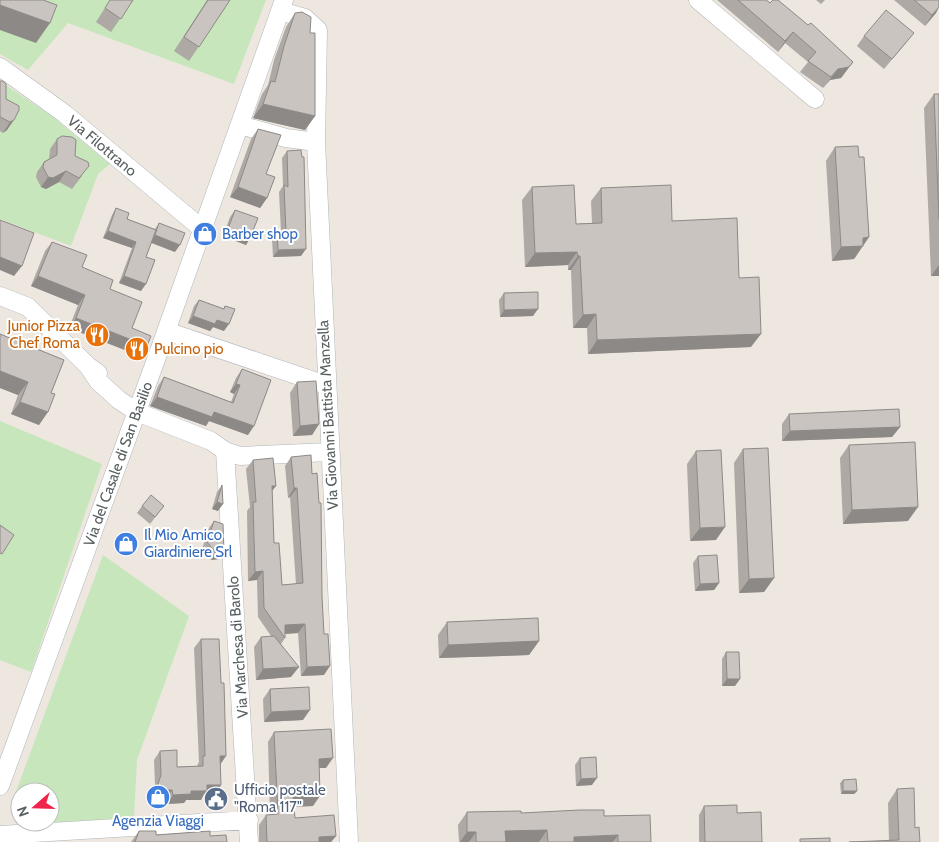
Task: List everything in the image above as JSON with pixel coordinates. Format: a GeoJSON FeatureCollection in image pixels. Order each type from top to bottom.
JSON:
{"type":"FeatureCollection","features":[{"type":"Feature","properties":{"kind":"street"},"geometry":{"type":"LineString","coordinates":[[698,0],[815,99]]}},
{"type":"Feature","properties":{"kind":"street","name":"Via del Casale di San Basilio"},"geometry":{"type":"LineString","coordinates":[[0,786],[137,412],[282,5]]}},
{"type":"Feature","properties":{"kind":"street","name":"Via Giovanni Battista Manzella"},"geometry":{"type":"LineString","coordinates":[[282,5],[305,18],[318,30],[316,142],[329,452],[349,842]]}},
{"type":"Feature","properties":{"kind":"street","name":"Via Filottrano"},"geometry":{"type":"LineString","coordinates":[[0,67],[65,114],[201,228]]}},
{"type":"Feature","properties":{"kind":"street"},"geometry":{"type":"LineString","coordinates":[[240,125],[286,138],[316,142]]}},
{"type":"Feature","properties":{"kind":"street"},"geometry":{"type":"LineString","coordinates":[[0,296],[28,307],[88,366],[98,381],[119,400],[137,412],[211,441],[225,451],[240,456],[329,452]]}},
{"type":"Feature","properties":{"kind":"street"},"geometry":{"type":"LineString","coordinates":[[166,331],[326,385]]}},
{"type":"Feature","properties":{"kind":"street","name":"Via Marchesa di Barolo"},"geometry":{"type":"LineString","coordinates":[[225,451],[249,842]]}},
{"type":"Feature","properties":{"kind":"street"},"geometry":{"type":"LineString","coordinates":[[0,835],[248,820]]}},
{"type":"Feature","properties":{"kind":"street"},"geometry":{"type":"LineString","coordinates":[[0,823],[21,833]]}},
{"type":"Feature","properties":{"kind":"green space"},"geometry":{"type":"Polygon","coordinates":[[[0,0],[266,0],[234,84],[68,23],[28,70],[0,54],[0,0]]]}},
{"type":"Feature","properties":{"kind":"green space"},"geometry":{"type":"Polygon","coordinates":[[[0,81],[53,117],[110,164],[98,174],[71,246],[0,219],[0,81]]]}},
{"type":"Feature","properties":{"kind":"green space"},"geometry":{"type":"Polygon","coordinates":[[[0,421],[102,464],[31,672],[0,660],[0,421]]]}},
{"type":"Feature","properties":{"kind":"green space"},"geometry":{"type":"Polygon","coordinates":[[[103,555],[189,616],[137,760],[134,818],[60,823],[60,782],[20,782],[103,555]]]}},
{"type":"Feature","properties":{"kind":"building"},"geometry":{"type":"Polygon","coordinates":[[[0,0],[43,0],[57,5],[50,23],[0,5],[0,0]]]}},
{"type":"Feature","properties":{"kind":"building"},"geometry":{"type":"Polygon","coordinates":[[[110,0],[133,0],[121,19],[105,8],[110,0]]]}},
{"type":"Feature","properties":{"kind":"building"},"geometry":{"type":"Polygon","coordinates":[[[208,0],[230,0],[199,47],[184,37],[208,0]]]}},
{"type":"Feature","properties":{"kind":"building"},"geometry":{"type":"Polygon","coordinates":[[[738,0],[766,0],[770,3],[773,0],[778,0],[808,25],[811,23],[853,62],[849,67],[838,69],[831,77],[808,61],[816,52],[793,32],[785,41],[738,0]]]}},
{"type":"Feature","properties":{"kind":"building"},"geometry":{"type":"Polygon","coordinates":[[[914,0],[939,0],[939,7],[932,15],[914,0]]]}},
{"type":"Feature","properties":{"kind":"building"},"geometry":{"type":"Polygon","coordinates":[[[886,10],[914,33],[892,59],[864,36],[886,10]]]}},
{"type":"Feature","properties":{"kind":"building"},"geometry":{"type":"Polygon","coordinates":[[[302,12],[311,17],[310,33],[315,33],[315,116],[263,104],[271,81],[275,82],[295,13],[302,12]]]}},
{"type":"Feature","properties":{"kind":"building"},"geometry":{"type":"Polygon","coordinates":[[[0,81],[6,84],[6,99],[19,106],[14,120],[10,122],[0,117],[0,81]]]}},
{"type":"Feature","properties":{"kind":"building"},"geometry":{"type":"Polygon","coordinates":[[[934,94],[939,94],[939,219],[934,94]]]}},
{"type":"Feature","properties":{"kind":"building"},"geometry":{"type":"Polygon","coordinates":[[[258,129],[281,135],[266,174],[275,177],[267,198],[238,187],[258,129]]]}},
{"type":"Feature","properties":{"kind":"building"},"geometry":{"type":"Polygon","coordinates":[[[62,136],[72,137],[76,140],[75,156],[88,162],[89,166],[79,178],[66,171],[53,178],[48,177],[43,167],[44,162],[57,155],[57,139],[62,136]]]}},
{"type":"Feature","properties":{"kind":"building"},"geometry":{"type":"Polygon","coordinates":[[[858,146],[859,157],[864,157],[869,237],[863,238],[863,246],[841,247],[835,147],[858,146]]]}},
{"type":"Feature","properties":{"kind":"building"},"geometry":{"type":"Polygon","coordinates":[[[301,150],[302,157],[304,157],[306,249],[278,250],[277,232],[286,232],[284,185],[288,187],[287,151],[301,150]]]}},
{"type":"Feature","properties":{"kind":"building"},"geometry":{"type":"Polygon","coordinates":[[[574,185],[576,224],[602,223],[601,188],[671,185],[672,221],[737,218],[739,278],[759,277],[761,334],[597,340],[596,314],[583,315],[580,256],[578,256],[577,252],[535,253],[532,187],[574,185]]]}},
{"type":"Feature","properties":{"kind":"building"},"geometry":{"type":"Polygon","coordinates":[[[116,208],[129,213],[127,219],[156,230],[146,257],[155,260],[146,284],[124,276],[136,242],[108,231],[116,208]]]}},
{"type":"Feature","properties":{"kind":"building"},"geometry":{"type":"Polygon","coordinates":[[[235,210],[258,218],[250,238],[228,229],[235,210]]]}},
{"type":"Feature","properties":{"kind":"building"},"geometry":{"type":"Polygon","coordinates":[[[0,220],[34,233],[22,266],[0,257],[0,220]]]}},
{"type":"Feature","properties":{"kind":"building"},"geometry":{"type":"Polygon","coordinates":[[[159,223],[185,233],[180,245],[155,235],[159,223]]]}},
{"type":"Feature","properties":{"kind":"building"},"geometry":{"type":"Polygon","coordinates":[[[52,242],[87,255],[82,267],[113,280],[110,289],[142,302],[132,328],[151,336],[147,346],[76,318],[85,295],[38,276],[52,242]]]}},
{"type":"Feature","properties":{"kind":"building"},"geometry":{"type":"Polygon","coordinates":[[[538,292],[538,309],[504,310],[504,293],[538,292]]]}},
{"type":"Feature","properties":{"kind":"building"},"geometry":{"type":"Polygon","coordinates":[[[199,300],[224,309],[225,306],[235,309],[229,324],[217,320],[215,324],[193,316],[199,300]]]}},
{"type":"Feature","properties":{"kind":"building"},"geometry":{"type":"Polygon","coordinates":[[[0,334],[64,360],[51,393],[55,394],[48,412],[20,402],[28,382],[0,371],[0,334]]]}},
{"type":"Feature","properties":{"kind":"building"},"geometry":{"type":"Polygon","coordinates":[[[242,369],[271,380],[254,426],[214,412],[212,417],[157,397],[164,377],[233,403],[240,385],[236,384],[242,369]]]}},
{"type":"Feature","properties":{"kind":"building"},"geometry":{"type":"Polygon","coordinates":[[[316,381],[319,424],[300,426],[297,382],[316,381]]]}},
{"type":"Feature","properties":{"kind":"building"},"geometry":{"type":"Polygon","coordinates":[[[899,409],[900,427],[790,431],[789,414],[899,409]]]}},
{"type":"Feature","properties":{"kind":"building"},"geometry":{"type":"Polygon","coordinates":[[[915,442],[918,507],[852,510],[849,445],[915,442]]]}},
{"type":"Feature","properties":{"kind":"building"},"geometry":{"type":"Polygon","coordinates":[[[768,448],[774,578],[749,579],[743,449],[768,448]]]}},
{"type":"Feature","properties":{"kind":"building"},"geometry":{"type":"Polygon","coordinates":[[[721,450],[725,527],[700,528],[696,451],[721,450]]]}},
{"type":"Feature","properties":{"kind":"building"},"geometry":{"type":"Polygon","coordinates":[[[311,455],[312,474],[317,473],[319,503],[321,503],[324,634],[328,634],[330,666],[307,667],[305,624],[285,625],[285,638],[264,608],[263,571],[255,572],[253,502],[256,502],[253,460],[273,458],[276,486],[272,486],[274,543],[279,543],[282,585],[303,583],[297,488],[294,488],[291,457],[311,455]]]}},
{"type":"Feature","properties":{"kind":"building"},"geometry":{"type":"Polygon","coordinates":[[[222,485],[223,504],[217,502],[222,485]]]}},
{"type":"Feature","properties":{"kind":"building"},"geometry":{"type":"Polygon","coordinates":[[[151,495],[164,506],[155,517],[142,506],[151,495]]]}},
{"type":"Feature","properties":{"kind":"building"},"geometry":{"type":"Polygon","coordinates":[[[214,521],[223,524],[224,552],[216,553],[207,542],[214,521]]]}},
{"type":"Feature","properties":{"kind":"building"},"geometry":{"type":"Polygon","coordinates":[[[0,525],[14,535],[2,554],[0,553],[0,525]]]}},
{"type":"Feature","properties":{"kind":"building"},"geometry":{"type":"Polygon","coordinates":[[[717,555],[719,583],[700,584],[698,556],[717,555]]]}},
{"type":"Feature","properties":{"kind":"building"},"geometry":{"type":"Polygon","coordinates":[[[538,618],[539,641],[448,645],[447,622],[538,618]]]}},
{"type":"Feature","properties":{"kind":"building"},"geometry":{"type":"Polygon","coordinates":[[[274,636],[299,667],[263,669],[261,637],[274,636]]]}},
{"type":"Feature","properties":{"kind":"building"},"geometry":{"type":"Polygon","coordinates":[[[201,639],[219,639],[221,683],[224,683],[226,756],[220,756],[221,785],[207,785],[207,791],[191,791],[191,794],[173,795],[172,790],[156,790],[161,775],[160,751],[177,750],[177,767],[203,766],[203,756],[205,756],[201,639]]]}},
{"type":"Feature","properties":{"kind":"building"},"geometry":{"type":"Polygon","coordinates":[[[726,652],[739,652],[740,679],[727,679],[726,652]]]}},
{"type":"Feature","properties":{"kind":"building"},"geometry":{"type":"Polygon","coordinates":[[[309,687],[310,710],[271,712],[270,689],[309,687]]]}},
{"type":"Feature","properties":{"kind":"building"},"geometry":{"type":"Polygon","coordinates":[[[331,729],[333,758],[319,759],[320,796],[293,797],[295,818],[334,815],[336,836],[319,837],[319,842],[267,842],[266,815],[278,814],[274,732],[331,729]]]}},
{"type":"Feature","properties":{"kind":"building"},"geometry":{"type":"Polygon","coordinates":[[[596,757],[597,778],[581,779],[580,758],[596,757]]]}},
{"type":"Feature","properties":{"kind":"building"},"geometry":{"type":"Polygon","coordinates":[[[856,779],[857,791],[843,791],[843,780],[856,779]]]}},
{"type":"Feature","properties":{"kind":"building"},"geometry":{"type":"Polygon","coordinates":[[[914,788],[915,828],[919,827],[920,842],[849,842],[899,840],[897,789],[914,788]]]}},
{"type":"Feature","properties":{"kind":"building"},"geometry":{"type":"Polygon","coordinates":[[[737,805],[737,813],[761,812],[762,842],[705,842],[704,806],[737,805]]]}},
{"type":"Feature","properties":{"kind":"building"},"geometry":{"type":"Polygon","coordinates":[[[604,810],[604,816],[650,815],[651,842],[618,842],[618,835],[574,837],[574,842],[548,842],[547,830],[505,831],[506,842],[476,842],[476,832],[467,832],[467,812],[521,811],[521,813],[604,810]]]}},
{"type":"Feature","properties":{"kind":"building"},"geometry":{"type":"Polygon","coordinates":[[[139,831],[156,831],[156,835],[210,831],[210,836],[226,835],[227,842],[135,842],[139,831]]]}},
{"type":"Feature","properties":{"kind":"building"},"geometry":{"type":"Polygon","coordinates":[[[830,838],[830,842],[800,842],[800,839],[830,838]]]}},
{"type":"Feature","properties":{"kind":"place","name":"Barber shop"},"geometry":{"type":"Point","coordinates":[205,234]}},
{"type":"Feature","properties":{"kind":"place","name":"Junior Pizza Chef Roma"},"geometry":{"type":"Point","coordinates":[97,335]}},
{"type":"Feature","properties":{"kind":"place","name":"Pulcino pio"},"geometry":{"type":"Point","coordinates":[137,349]}},
{"type":"Feature","properties":{"kind":"place","name":"Il Mio Amico Giardiniere Srl"},"geometry":{"type":"Point","coordinates":[126,544]}},
{"type":"Feature","properties":{"kind":"place","name":"Agenzia Viaggi"},"geometry":{"type":"Point","coordinates":[158,797]}},
{"type":"Feature","properties":{"kind":"place","name":"Ufficio postale \"Roma 117\""},"geometry":{"type":"Point","coordinates":[216,799]}}]}
